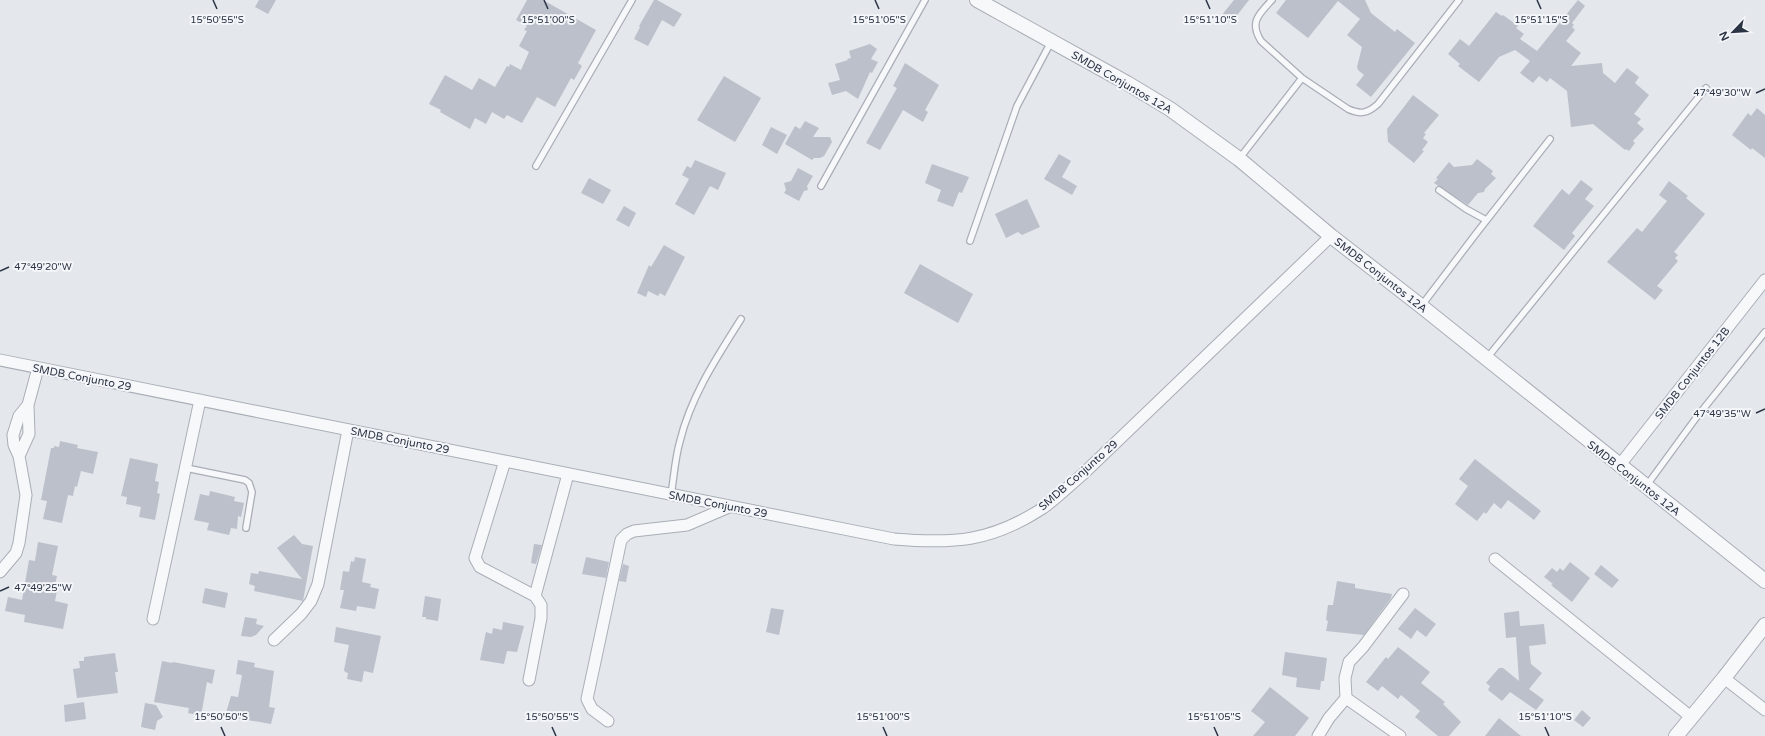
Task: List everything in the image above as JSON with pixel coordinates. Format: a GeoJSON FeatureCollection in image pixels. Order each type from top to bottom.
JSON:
{"type":"FeatureCollection","features":[{"type":"Feature","properties":{"kind":"street","name":"SMDB Conjuntos 12A"},"geometry":{"type":"LineString","coordinates":[[977,0],[1127,83],[1170,109],[1239,159],[1330,236],[1421,306],[1486,360],[1765,581]]}},
{"type":"Feature","properties":{"kind":"street","name":"SMDB Conjunto 29"},"geometry":{"type":"LineString","coordinates":[[0,360],[894,539],[932,542],[978,538],[1012,526],[1044,507],[1083,474],[1330,236]]}},
{"type":"Feature","properties":{"kind":"street","name":"SMDB Conjuntos 12B"},"geometry":{"type":"LineString","coordinates":[[1619,466],[1765,280]]}},
{"type":"Feature","properties":{"kind":"street"},"geometry":{"type":"LineString","coordinates":[[19,456],[29,434],[28,405],[38,368]]}},
{"type":"Feature","properties":{"kind":"street"},"geometry":{"type":"LineString","coordinates":[[153,619],[200,400]]}},
{"type":"Feature","properties":{"kind":"street"},"geometry":{"type":"LineString","coordinates":[[0,572],[16,553],[19,543],[26,495],[19,456],[14,445],[12,435],[19,416],[28,405]]}},
{"type":"Feature","properties":{"kind":"street"},"geometry":{"type":"LineString","coordinates":[[274,640],[301,614],[311,601],[318,584],[348,430]]}},
{"type":"Feature","properties":{"kind":"street"},"geometry":{"type":"LineString","coordinates":[[505,461],[475,558],[480,567],[486,572],[535,596],[541,605],[541,618],[529,680]]}},
{"type":"Feature","properties":{"kind":"street"},"geometry":{"type":"LineString","coordinates":[[535,596],[568,474]]}},
{"type":"Feature","properties":{"kind":"street"},"geometry":{"type":"LineString","coordinates":[[608,721],[592,709],[587,700],[621,540],[627,534],[634,531],[687,525],[729,507]]}},
{"type":"Feature","properties":{"kind":"street"},"geometry":{"type":"LineString","coordinates":[[1495,559],[1691,717]]}},
{"type":"Feature","properties":{"kind":"street"},"geometry":{"type":"LineString","coordinates":[[1318,736],[1329,718],[1346,698],[1345,678],[1349,662],[1363,647],[1404,594]]}},
{"type":"Feature","properties":{"kind":"street"},"geometry":{"type":"LineString","coordinates":[[1676,736],[1765,625]]}},
{"type":"Feature","properties":{"kind":"street"},"geometry":{"type":"LineString","coordinates":[[1724,678],[1765,710]]}},
{"type":"Feature","properties":{"kind":"street"},"geometry":{"type":"LineString","coordinates":[[1346,698],[1400,736]]}},
{"type":"Feature","properties":{"kind":"lane"},"geometry":{"type":"LineString","coordinates":[[536,166],[632,0]]}},
{"type":"Feature","properties":{"kind":"lane"},"geometry":{"type":"LineString","coordinates":[[821,186],[925,0]]}},
{"type":"Feature","properties":{"kind":"lane"},"geometry":{"type":"LineString","coordinates":[[1272,0],[1258,15],[1255,24],[1256,33],[1261,41],[1302,78],[1356,113],[1364,113],[1372,110],[1378,104],[1459,0]]}},
{"type":"Feature","properties":{"kind":"lane"},"geometry":{"type":"LineString","coordinates":[[970,241],[1017,106],[1052,41]]}},
{"type":"Feature","properties":{"kind":"lane"},"geometry":{"type":"LineString","coordinates":[[1239,159],[1302,78]]}},
{"type":"Feature","properties":{"kind":"lane"},"geometry":{"type":"LineString","coordinates":[[1486,360],[1706,88]]}},
{"type":"Feature","properties":{"kind":"lane"},"geometry":{"type":"LineString","coordinates":[[1421,306],[1486,220],[1550,140]]}},
{"type":"Feature","properties":{"kind":"lane"},"geometry":{"type":"LineString","coordinates":[[1439,190],[1466,209],[1486,220]]}},
{"type":"Feature","properties":{"kind":"lane"},"geometry":{"type":"LineString","coordinates":[[671,495],[680,441],[692,405],[712,365],[741,318]]}},
{"type":"Feature","properties":{"kind":"lane"},"geometry":{"type":"LineString","coordinates":[[1646,487],[1696,418],[1765,332]]}},
{"type":"Feature","properties":{"kind":"lane"},"geometry":{"type":"LineString","coordinates":[[186,468],[245,480],[249,483],[252,492],[246,528]]}},
{"type":"Feature","properties":{"kind":"building"},"geometry":{"type":"Polygon","coordinates":[[[259,0],[276,0],[268,14],[255,7],[259,0]]]}},
{"type":"Feature","properties":{"kind":"building"},"geometry":{"type":"Polygon","coordinates":[[[527,0],[543,0],[596,30],[578,63],[582,66],[574,80],[571,78],[555,107],[537,97],[522,123],[507,115],[504,119],[492,112],[486,124],[475,118],[470,129],[429,104],[445,75],[472,90],[479,78],[495,87],[507,66],[509,67],[510,64],[521,70],[529,52],[519,46],[527,31],[524,30],[527,26],[516,20],[527,0]]]}},
{"type":"Feature","properties":{"kind":"building"},"geometry":{"type":"Polygon","coordinates":[[[654,0],[657,0],[682,14],[674,27],[662,20],[648,46],[634,39],[640,27],[639,26],[654,0]]]}},
{"type":"Feature","properties":{"kind":"building"},"geometry":{"type":"Polygon","coordinates":[[[1234,0],[1249,0],[1231,23],[1221,16],[1234,0]]]}},
{"type":"Feature","properties":{"kind":"building"},"geometry":{"type":"Polygon","coordinates":[[[1286,0],[1365,0],[1371,13],[1395,32],[1397,29],[1415,43],[1371,97],[1356,85],[1364,75],[1358,70],[1357,67],[1362,47],[1347,35],[1360,19],[1338,1],[1308,38],[1276,13],[1286,0]]]}},
{"type":"Feature","properties":{"kind":"building"},"geometry":{"type":"Polygon","coordinates":[[[1578,0],[1585,6],[1572,23],[1574,25],[1572,27],[1575,30],[1566,41],[1581,53],[1571,66],[1602,63],[1603,73],[1615,83],[1627,68],[1639,77],[1635,83],[1649,95],[1634,114],[1641,119],[1637,123],[1644,129],[1633,141],[1635,143],[1629,151],[1626,149],[1625,150],[1593,124],[1571,127],[1567,91],[1550,78],[1547,82],[1539,76],[1533,83],[1520,73],[1530,61],[1515,50],[1499,57],[1479,82],[1458,66],[1460,64],[1448,54],[1460,39],[1469,46],[1496,12],[1502,16],[1503,15],[1518,26],[1516,28],[1524,34],[1520,39],[1537,51],[1578,0]]]}},
{"type":"Feature","properties":{"kind":"building"},"geometry":{"type":"Polygon","coordinates":[[[870,44],[877,49],[871,59],[878,62],[872,73],[870,72],[858,99],[846,91],[832,95],[828,83],[840,80],[835,64],[851,58],[849,51],[870,44]]]}},
{"type":"Feature","properties":{"kind":"building"},"geometry":{"type":"Polygon","coordinates":[[[905,63],[939,85],[925,110],[928,112],[923,122],[903,110],[880,150],[866,143],[897,88],[893,86],[905,63]]]}},
{"type":"Feature","properties":{"kind":"building"},"geometry":{"type":"Polygon","coordinates":[[[724,76],[761,98],[735,142],[697,120],[724,76]]]}},
{"type":"Feature","properties":{"kind":"building"},"geometry":{"type":"Polygon","coordinates":[[[1413,95],[1439,115],[1424,133],[1426,134],[1423,138],[1428,142],[1422,150],[1424,151],[1414,163],[1388,142],[1387,129],[1413,95]]]}},
{"type":"Feature","properties":{"kind":"building"},"geometry":{"type":"Polygon","coordinates":[[[1757,108],[1765,115],[1765,158],[1752,148],[1751,150],[1732,135],[1748,113],[1751,116],[1757,108]]]}},
{"type":"Feature","properties":{"kind":"building"},"geometry":{"type":"Polygon","coordinates":[[[805,121],[819,128],[813,137],[830,137],[832,142],[824,156],[820,158],[814,158],[812,160],[785,144],[795,126],[800,129],[805,121]]]}},
{"type":"Feature","properties":{"kind":"building"},"geometry":{"type":"Polygon","coordinates":[[[771,127],[787,135],[777,154],[762,145],[771,127]]]}},
{"type":"Feature","properties":{"kind":"building"},"geometry":{"type":"Polygon","coordinates":[[[1059,154],[1071,161],[1062,177],[1077,186],[1072,195],[1044,179],[1059,154]]]}},
{"type":"Feature","properties":{"kind":"building"},"geometry":{"type":"Polygon","coordinates":[[[1477,159],[1493,171],[1491,174],[1496,178],[1484,192],[1478,193],[1468,205],[1434,183],[1438,179],[1436,178],[1449,162],[1454,167],[1472,165],[1477,159]]]}},
{"type":"Feature","properties":{"kind":"building"},"geometry":{"type":"Polygon","coordinates":[[[695,160],[726,173],[718,190],[710,186],[694,215],[675,204],[689,179],[682,175],[687,166],[691,168],[695,160]]]}},
{"type":"Feature","properties":{"kind":"building"},"geometry":{"type":"Polygon","coordinates":[[[932,164],[969,177],[962,193],[959,192],[953,207],[937,201],[941,190],[925,183],[932,164]]]}},
{"type":"Feature","properties":{"kind":"building"},"geometry":{"type":"Polygon","coordinates":[[[798,168],[813,176],[807,186],[808,190],[804,191],[799,201],[784,193],[786,190],[784,183],[791,181],[798,168]]]}},
{"type":"Feature","properties":{"kind":"building"},"geometry":{"type":"Polygon","coordinates":[[[589,178],[611,190],[603,204],[581,193],[589,178]]]}},
{"type":"Feature","properties":{"kind":"building"},"geometry":{"type":"Polygon","coordinates":[[[1581,180],[1593,189],[1585,199],[1594,206],[1572,233],[1575,236],[1564,250],[1533,226],[1562,189],[1569,195],[1581,180]]]}},
{"type":"Feature","properties":{"kind":"building"},"geometry":{"type":"Polygon","coordinates":[[[1669,181],[1688,196],[1686,198],[1705,214],[1674,252],[1678,255],[1675,258],[1678,261],[1657,286],[1663,290],[1655,300],[1607,262],[1637,228],[1642,232],[1667,201],[1659,195],[1669,181]]]}},
{"type":"Feature","properties":{"kind":"building"},"geometry":{"type":"Polygon","coordinates":[[[1027,199],[1040,227],[1022,235],[1018,232],[1006,238],[995,214],[1027,199]]]}},
{"type":"Feature","properties":{"kind":"building"},"geometry":{"type":"Polygon","coordinates":[[[624,206],[636,213],[629,227],[616,220],[624,206]]]}},
{"type":"Feature","properties":{"kind":"building"},"geometry":{"type":"Polygon","coordinates":[[[664,245],[685,257],[665,296],[660,293],[658,296],[648,291],[646,297],[637,293],[649,265],[651,267],[664,245]]]}},
{"type":"Feature","properties":{"kind":"building"},"geometry":{"type":"Polygon","coordinates":[[[920,264],[973,294],[958,323],[904,293],[920,264]]]}},
{"type":"Feature","properties":{"kind":"building"},"geometry":{"type":"Polygon","coordinates":[[[60,441],[78,445],[77,448],[98,452],[93,474],[81,471],[73,496],[68,495],[62,523],[43,519],[47,501],[41,500],[51,448],[54,448],[54,446],[59,447],[60,441]]]}},
{"type":"Feature","properties":{"kind":"building"},"geometry":{"type":"Polygon","coordinates":[[[130,458],[158,464],[155,481],[159,482],[157,493],[160,494],[155,520],[139,517],[141,507],[126,504],[127,497],[121,496],[130,458]]]}},
{"type":"Feature","properties":{"kind":"building"},"geometry":{"type":"Polygon","coordinates":[[[1475,459],[1541,511],[1534,520],[1508,500],[1501,509],[1494,503],[1486,514],[1484,512],[1477,521],[1455,504],[1468,486],[1459,479],[1475,459]]]}},
{"type":"Feature","properties":{"kind":"building"},"geometry":{"type":"Polygon","coordinates":[[[210,491],[235,497],[234,501],[244,503],[241,517],[238,516],[237,529],[231,528],[229,535],[207,530],[209,523],[194,520],[200,494],[209,496],[210,491]]]}},
{"type":"Feature","properties":{"kind":"building"},"geometry":{"type":"Polygon","coordinates":[[[294,535],[302,544],[313,546],[303,601],[254,591],[255,586],[249,584],[251,573],[258,574],[259,571],[302,579],[277,548],[294,535]]]}},
{"type":"Feature","properties":{"kind":"building"},"geometry":{"type":"Polygon","coordinates":[[[38,542],[58,546],[52,575],[57,576],[55,585],[58,586],[55,601],[68,604],[63,629],[24,622],[25,615],[5,611],[8,597],[22,600],[29,560],[35,561],[38,542]]]}},
{"type":"Feature","properties":{"kind":"building"},"geometry":{"type":"Polygon","coordinates":[[[534,544],[542,545],[536,564],[531,563],[534,544]]]}},
{"type":"Feature","properties":{"kind":"building"},"geometry":{"type":"Polygon","coordinates":[[[355,557],[366,559],[362,582],[371,584],[370,587],[379,589],[375,609],[357,606],[356,611],[340,608],[344,590],[340,590],[343,571],[349,572],[351,561],[354,562],[355,557]]]}},
{"type":"Feature","properties":{"kind":"building"},"geometry":{"type":"Polygon","coordinates":[[[586,557],[609,562],[606,578],[582,574],[586,557]]]}},
{"type":"Feature","properties":{"kind":"building"},"geometry":{"type":"Polygon","coordinates":[[[1570,562],[1590,578],[1572,602],[1551,585],[1553,584],[1544,577],[1552,568],[1557,572],[1560,568],[1563,571],[1570,562]]]}},
{"type":"Feature","properties":{"kind":"building"},"geometry":{"type":"Polygon","coordinates":[[[623,564],[629,566],[626,582],[619,581],[623,564]]]}},
{"type":"Feature","properties":{"kind":"building"},"geometry":{"type":"Polygon","coordinates":[[[1601,565],[1619,580],[1612,588],[1594,574],[1601,565]]]}},
{"type":"Feature","properties":{"kind":"building"},"geometry":{"type":"Polygon","coordinates":[[[1337,581],[1355,584],[1355,588],[1392,594],[1391,598],[1364,635],[1326,631],[1328,621],[1326,620],[1328,605],[1333,605],[1337,581]]]}},
{"type":"Feature","properties":{"kind":"building"},"geometry":{"type":"Polygon","coordinates":[[[205,588],[228,593],[225,608],[202,603],[205,588]]]}},
{"type":"Feature","properties":{"kind":"building"},"geometry":{"type":"Polygon","coordinates":[[[425,596],[441,599],[438,621],[422,617],[425,596]]]}},
{"type":"Feature","properties":{"kind":"building"},"geometry":{"type":"Polygon","coordinates":[[[771,608],[784,610],[779,635],[766,632],[771,608]]]}},
{"type":"Feature","properties":{"kind":"building"},"geometry":{"type":"Polygon","coordinates":[[[1415,608],[1436,624],[1426,637],[1417,630],[1411,639],[1398,629],[1415,608]]]}},
{"type":"Feature","properties":{"kind":"building"},"geometry":{"type":"Polygon","coordinates":[[[1519,611],[1520,626],[1544,624],[1546,644],[1529,646],[1531,664],[1542,673],[1529,689],[1544,700],[1536,710],[1510,692],[1502,701],[1488,690],[1490,686],[1486,683],[1499,668],[1503,668],[1519,681],[1516,637],[1506,638],[1504,613],[1519,611]]]}},
{"type":"Feature","properties":{"kind":"building"},"geometry":{"type":"Polygon","coordinates":[[[245,617],[257,619],[256,624],[264,626],[256,635],[251,637],[241,636],[245,617]]]}},
{"type":"Feature","properties":{"kind":"building"},"geometry":{"type":"Polygon","coordinates":[[[503,622],[524,626],[517,652],[507,651],[504,664],[480,660],[486,632],[492,634],[493,628],[502,630],[503,622]]]}},
{"type":"Feature","properties":{"kind":"building"},"geometry":{"type":"Polygon","coordinates":[[[336,627],[381,636],[373,673],[364,671],[362,682],[347,679],[348,673],[344,670],[349,645],[334,642],[336,627]]]}},
{"type":"Feature","properties":{"kind":"building"},"geometry":{"type":"Polygon","coordinates":[[[1398,647],[1430,672],[1421,683],[1445,702],[1443,704],[1461,722],[1449,736],[1438,736],[1415,717],[1420,711],[1401,695],[1398,699],[1382,686],[1378,691],[1366,682],[1386,657],[1388,659],[1398,647]]]}},
{"type":"Feature","properties":{"kind":"building"},"geometry":{"type":"Polygon","coordinates":[[[1285,652],[1327,658],[1324,681],[1321,681],[1320,690],[1296,687],[1297,678],[1282,675],[1285,652]]]}},
{"type":"Feature","properties":{"kind":"building"},"geometry":{"type":"Polygon","coordinates":[[[115,653],[118,672],[115,672],[118,693],[77,698],[73,669],[80,668],[79,661],[84,661],[84,657],[115,653]]]}},
{"type":"Feature","properties":{"kind":"building"},"geometry":{"type":"Polygon","coordinates":[[[238,660],[255,663],[254,667],[274,671],[269,707],[275,708],[271,724],[225,716],[231,696],[238,697],[242,675],[236,674],[238,660]]]}},
{"type":"Feature","properties":{"kind":"building"},"geometry":{"type":"Polygon","coordinates":[[[162,661],[215,670],[212,684],[207,682],[201,716],[188,713],[189,708],[154,702],[162,661]]]}},
{"type":"Feature","properties":{"kind":"building"},"geometry":{"type":"Polygon","coordinates":[[[1270,687],[1309,718],[1295,736],[1253,736],[1265,722],[1251,711],[1270,687]]]}},
{"type":"Feature","properties":{"kind":"building"},"geometry":{"type":"Polygon","coordinates":[[[84,702],[86,719],[65,722],[64,705],[84,702]]]}},
{"type":"Feature","properties":{"kind":"building"},"geometry":{"type":"Polygon","coordinates":[[[145,703],[156,705],[163,717],[157,721],[155,730],[141,727],[145,703]]]}},
{"type":"Feature","properties":{"kind":"building"},"geometry":{"type":"Polygon","coordinates":[[[1582,710],[1591,718],[1583,727],[1574,720],[1582,710]]]}},
{"type":"Feature","properties":{"kind":"building"},"geometry":{"type":"Polygon","coordinates":[[[1499,718],[1521,736],[1485,736],[1499,718]]]}}]}
